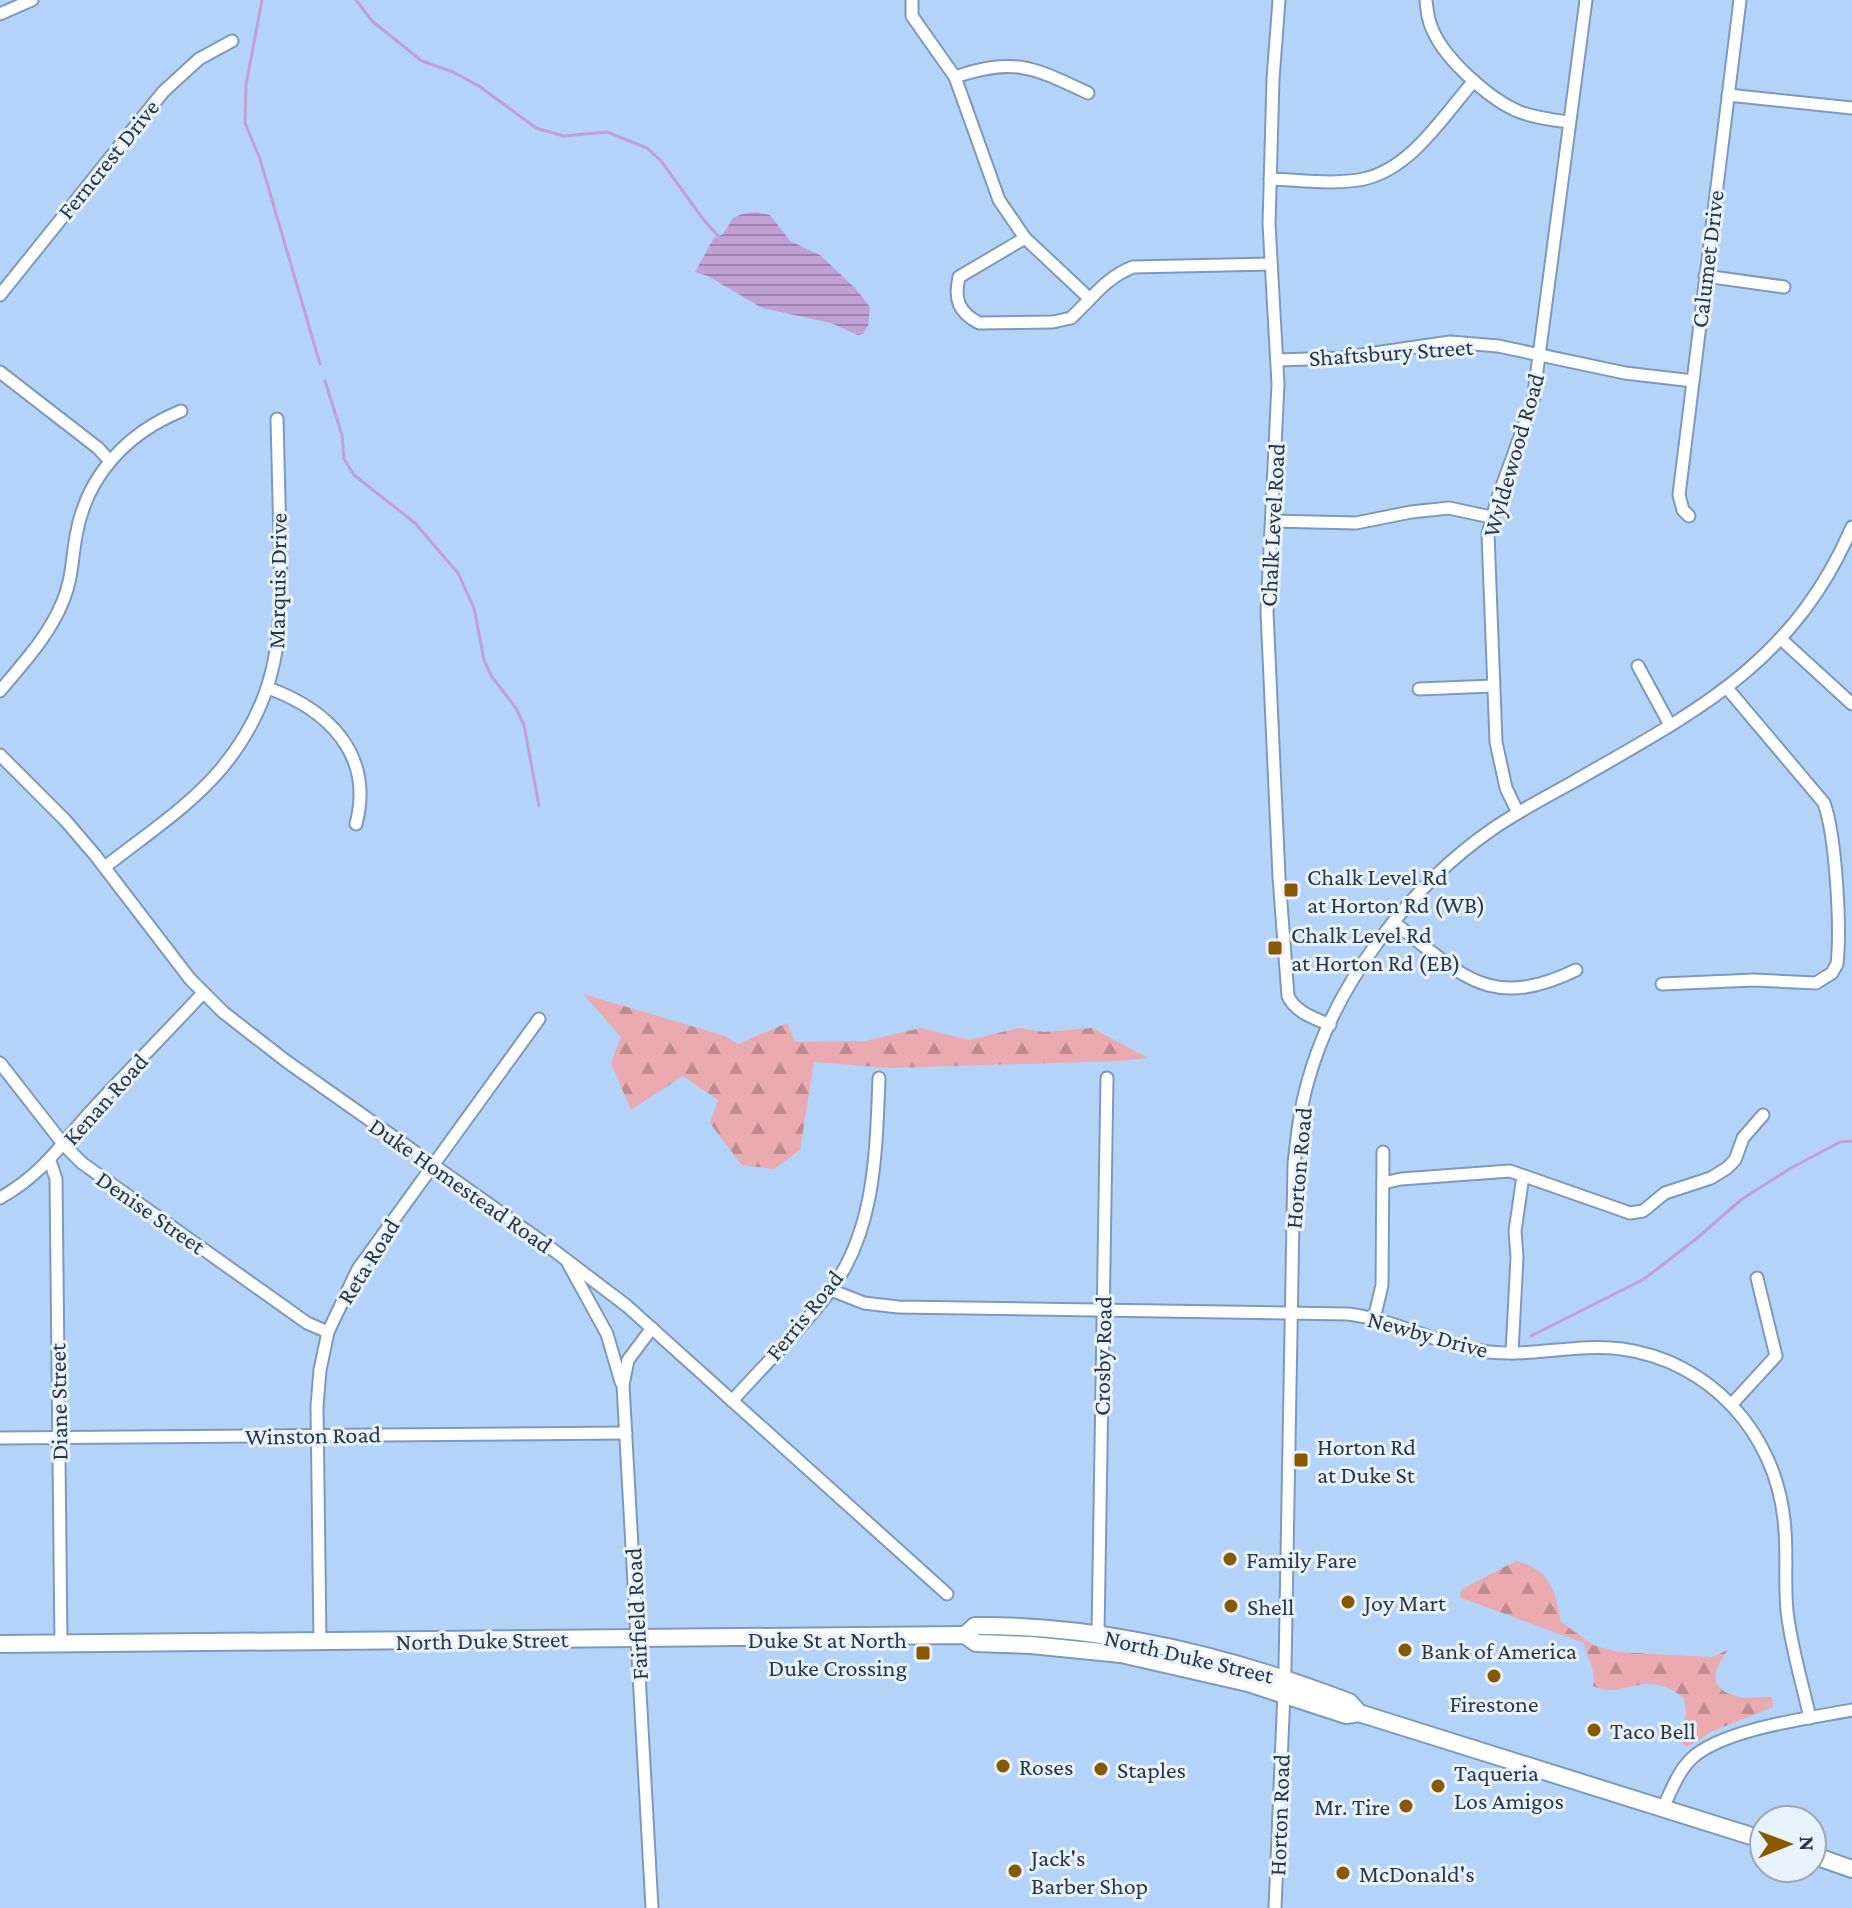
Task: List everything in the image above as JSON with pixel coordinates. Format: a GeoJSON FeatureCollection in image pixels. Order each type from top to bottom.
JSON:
{"type":"FeatureCollection","features":[{"type":"Feature","properties":{"kind":"highway","name":"North Duke Street"},"geometry":{"type":"LineString","coordinates":[[965,1635],[975,1626],[1051,1629],[1150,1642],[1284,1686],[1349,1702],[1359,1713],[1748,1835]]}},
{"type":"Feature","properties":{"kind":"highway","name":"North Duke Street"},"geometry":{"type":"LineString","coordinates":[[0,1644],[965,1635],[976,1643],[1121,1654],[1225,1677],[1284,1686]]}},
{"type":"Feature","properties":{"kind":"highway"},"geometry":{"type":"LineString","coordinates":[[1828,1861],[1852,1869]]}},
{"type":"Feature","properties":{"kind":"street"},"geometry":{"type":"LineString","coordinates":[[0,14],[32,0]]}},
{"type":"Feature","properties":{"kind":"street"},"geometry":{"type":"LineString","coordinates":[[912,0],[912,16],[955,77],[999,200],[1025,238],[1090,299]]}},
{"type":"Feature","properties":{"kind":"street","name":"Chalk Level Road"},"geometry":{"type":"LineString","coordinates":[[1279,0],[1270,179],[1277,360],[1267,612],[1285,988],[1291,1004],[1330,1025]]}},
{"type":"Feature","properties":{"kind":"street"},"geometry":{"type":"LineString","coordinates":[[1426,0],[1430,23],[1438,41],[1474,81],[1514,109],[1539,118],[1569,122]]}},
{"type":"Feature","properties":{"kind":"street","name":"Wyldewood Road"},"geometry":{"type":"LineString","coordinates":[[1518,813],[1501,771],[1496,742],[1487,544],[1491,517],[1529,416],[1541,355],[1586,0]]}},
{"type":"Feature","properties":{"kind":"street","name":"Calumet Drive"},"geometry":{"type":"LineString","coordinates":[[1689,516],[1680,503],[1679,495],[1740,0]]}},
{"type":"Feature","properties":{"kind":"street","name":"Ferncrest Drive"},"geometry":{"type":"LineString","coordinates":[[0,295],[175,78],[199,59],[232,41]]}},
{"type":"Feature","properties":{"kind":"street"},"geometry":{"type":"LineString","coordinates":[[955,77],[985,67],[1010,65],[1039,70],[1088,93]]}},
{"type":"Feature","properties":{"kind":"street"},"geometry":{"type":"LineString","coordinates":[[1270,179],[1356,180],[1384,172],[1409,155],[1474,81]]}},
{"type":"Feature","properties":{"kind":"street"},"geometry":{"type":"LineString","coordinates":[[1728,95],[1852,108]]}},
{"type":"Feature","properties":{"kind":"street"},"geometry":{"type":"LineString","coordinates":[[1025,238],[959,277],[956,289],[961,310],[979,323],[1053,322],[1071,318],[1104,284],[1133,267],[1271,264]]}},
{"type":"Feature","properties":{"kind":"street"},"geometry":{"type":"LineString","coordinates":[[1705,276],[1784,287]]}},
{"type":"Feature","properties":{"kind":"street","name":"Shaftsbury Street"},"geometry":{"type":"LineString","coordinates":[[1277,360],[1341,358],[1450,342],[1498,346],[1625,373],[1693,381]]}},
{"type":"Feature","properties":{"kind":"street"},"geometry":{"type":"LineString","coordinates":[[0,372],[98,448],[109,460]]}},
{"type":"Feature","properties":{"kind":"street"},"geometry":{"type":"LineString","coordinates":[[0,691],[56,617],[68,587],[76,534],[85,503],[109,460],[147,428],[181,411]]}},
{"type":"Feature","properties":{"kind":"street","name":"Marquis Drive"},"geometry":{"type":"LineString","coordinates":[[105,867],[196,795],[220,770],[250,727],[268,688],[281,626],[277,419]]}},
{"type":"Feature","properties":{"kind":"street"},"geometry":{"type":"LineString","coordinates":[[1272,521],[1356,523],[1449,508],[1491,517]]}},
{"type":"Feature","properties":{"kind":"street","name":"Horton Road"},"geometry":{"type":"LineString","coordinates":[[1275,1908],[1284,1686],[1297,1133],[1309,1078],[1330,1025],[1358,974],[1393,922],[1441,870],[1476,841],[1518,813],[1670,725],[1727,688],[1782,640],[1814,597],[1851,532]]}},
{"type":"Feature","properties":{"kind":"street"},"geometry":{"type":"LineString","coordinates":[[1782,640],[1852,704]]}},
{"type":"Feature","properties":{"kind":"street"},"geometry":{"type":"LineString","coordinates":[[1638,666],[1670,725]]}},
{"type":"Feature","properties":{"kind":"street"},"geometry":{"type":"LineString","coordinates":[[1419,689],[1493,686]]}},
{"type":"Feature","properties":{"kind":"street"},"geometry":{"type":"LineString","coordinates":[[268,688],[316,711],[344,743],[359,782],[361,800],[356,824]]}},
{"type":"Feature","properties":{"kind":"street"},"geometry":{"type":"LineString","coordinates":[[1662,984],[1754,980],[1816,983],[1832,973],[1837,964],[1833,851],[1824,803],[1727,688]]}},
{"type":"Feature","properties":{"kind":"street","name":"Duke Homestead Road"},"geometry":{"type":"LineString","coordinates":[[0,755],[65,820],[203,993],[232,1019],[286,1061],[566,1259],[652,1328],[947,1594]]}},
{"type":"Feature","properties":{"kind":"street"},"geometry":{"type":"LineString","coordinates":[[1393,922],[1439,961],[1464,977],[1483,984],[1535,986],[1576,970]]}},
{"type":"Feature","properties":{"kind":"street","name":"Kenan Road"},"geometry":{"type":"LineString","coordinates":[[0,1198],[50,1161],[76,1128],[203,993]]}},
{"type":"Feature","properties":{"kind":"street","name":"Reta Road"},"geometry":{"type":"LineString","coordinates":[[320,1642],[317,1435],[320,1370],[328,1332],[358,1269],[539,1019]]}},
{"type":"Feature","properties":{"kind":"street","name":"Denise Street"},"geometry":{"type":"LineString","coordinates":[[0,1063],[64,1145],[82,1163],[295,1314],[328,1332]]}},
{"type":"Feature","properties":{"kind":"street","name":"Ferris Road"},"geometry":{"type":"LineString","coordinates":[[732,1401],[831,1290],[848,1260],[873,1183],[879,1078]]}},
{"type":"Feature","properties":{"kind":"street","name":"Crosby Road"},"geometry":{"type":"LineString","coordinates":[[1098,1634],[1107,1078]]}},
{"type":"Feature","properties":{"kind":"street"},"geometry":{"type":"LineString","coordinates":[[1383,1183],[1503,1170],[1637,1213],[1665,1193],[1711,1178],[1727,1168],[1738,1154],[1743,1138],[1763,1115]]}},
{"type":"Feature","properties":{"kind":"street"},"geometry":{"type":"LineString","coordinates":[[1374,1319],[1382,1285],[1383,1152]]}},
{"type":"Feature","properties":{"kind":"street","name":"Diane Street"},"geometry":{"type":"LineString","coordinates":[[50,1161],[56,1179],[61,1644]]}},
{"type":"Feature","properties":{"kind":"street"},"geometry":{"type":"LineString","coordinates":[[1512,1353],[1517,1257],[1515,1231],[1523,1176]]}},
{"type":"Feature","properties":{"kind":"street"},"geometry":{"type":"LineString","coordinates":[[566,1259],[607,1334],[623,1385]]}},
{"type":"Feature","properties":{"kind":"street"},"geometry":{"type":"LineString","coordinates":[[1732,1404],[1776,1356],[1757,1278]]}},
{"type":"Feature","properties":{"kind":"street","name":"Newby Drive"},"geometry":{"type":"LineString","coordinates":[[831,1290],[856,1301],[883,1306],[1348,1314],[1374,1319],[1465,1348],[1512,1353],[1603,1348],[1644,1353],[1690,1372],[1732,1404],[1755,1432],[1768,1458],[1785,1522],[1788,1615],[1810,1718]]}},
{"type":"Feature","properties":{"kind":"street","name":"Fairfield Road"},"geometry":{"type":"LineString","coordinates":[[652,1328],[628,1360],[623,1385],[652,1908]]}},
{"type":"Feature","properties":{"kind":"street","name":"Winston Road"},"geometry":{"type":"LineString","coordinates":[[0,1438],[626,1433]]}},
{"type":"Feature","properties":{"kind":"street"},"geometry":{"type":"LineString","coordinates":[[1663,1808],[1680,1773],[1698,1754],[1723,1741],[1752,1731],[1852,1710]]}},
{"type":"Feature","properties":{"kind":"green space"},"geometry":{"type":"Polygon","coordinates":[[[583,994],[725,1036],[738,1044],[787,1023],[795,1042],[865,1041],[921,1028],[969,1040],[1019,1028],[1044,1032],[1092,1028],[1148,1058],[890,1068],[814,1062],[800,1150],[774,1169],[742,1165],[710,1123],[718,1100],[683,1076],[631,1110],[611,1063],[621,1037],[583,994]]]}},
{"type":"Feature","properties":{"kind":"green space"},"geometry":{"type":"Polygon","coordinates":[[[1516,1561],[1544,1576],[1553,1591],[1561,1622],[1593,1645],[1617,1652],[1712,1657],[1728,1650],[1716,1672],[1717,1684],[1729,1694],[1740,1697],[1772,1697],[1773,1707],[1713,1731],[1687,1747],[1681,1742],[1686,1713],[1684,1698],[1657,1685],[1615,1690],[1593,1686],[1593,1669],[1584,1643],[1459,1597],[1462,1589],[1516,1561]]]}},
{"type":"Feature","properties":{"kind":"shaded area"},"geometry":{"type":"Polygon","coordinates":[[[756,212],[770,215],[790,241],[820,255],[855,288],[870,307],[868,326],[863,334],[858,335],[831,323],[762,308],[708,276],[695,272],[714,238],[723,234],[733,218],[756,212]]]}},
{"type":"Feature","properties":{"kind":"waterway"},"geometry":{"type":"LineString","coordinates":[[262,0],[246,85],[245,123],[260,159],[320,364]]}},
{"type":"Feature","properties":{"kind":"waterway"},"geometry":{"type":"LineString","coordinates":[[356,0],[373,22],[422,61],[479,86],[536,128],[564,136],[607,132],[647,148],[661,161],[720,238]]}},
{"type":"Feature","properties":{"kind":"waterway"},"geometry":{"type":"LineString","coordinates":[[325,381],[342,435],[344,459],[354,475],[415,523],[458,573],[474,608],[484,660],[524,725],[539,806]]}},
{"type":"Feature","properties":{"kind":"waterway"},"geometry":{"type":"LineString","coordinates":[[1531,1336],[1644,1279],[1742,1199],[1840,1142],[1852,1141]]}},
{"type":"Feature","properties":{"kind":"place","name":"Chalk Level Rd at Horton Rd (WB)"},"geometry":{"type":"Point","coordinates":[1291,890]}},
{"type":"Feature","properties":{"kind":"place","name":"Chalk Level Rd at Horton Rd (EB)"},"geometry":{"type":"Point","coordinates":[1275,948]}},
{"type":"Feature","properties":{"kind":"place","name":"Horton Rd at Duke St"},"geometry":{"type":"Point","coordinates":[1301,1460]}},
{"type":"Feature","properties":{"kind":"place","name":"Family Fare"},"geometry":{"type":"Point","coordinates":[1230,1559]}},
{"type":"Feature","properties":{"kind":"place","name":"Joy Mart"},"geometry":{"type":"Point","coordinates":[1348,1602]}},
{"type":"Feature","properties":{"kind":"place","name":"Shell"},"geometry":{"type":"Point","coordinates":[1231,1606]}},
{"type":"Feature","properties":{"kind":"place","name":"Bank of America"},"geometry":{"type":"Point","coordinates":[1405,1650]}},
{"type":"Feature","properties":{"kind":"place","name":"Duke St at North Duke Crossing"},"geometry":{"type":"Point","coordinates":[923,1653]}},
{"type":"Feature","properties":{"kind":"place","name":"Firestone"},"geometry":{"type":"Point","coordinates":[1494,1676]}},
{"type":"Feature","properties":{"kind":"place","name":"Taco Bell"},"geometry":{"type":"Point","coordinates":[1594,1730]}},
{"type":"Feature","properties":{"kind":"place","name":"Roses"},"geometry":{"type":"Point","coordinates":[1003,1766]}},
{"type":"Feature","properties":{"kind":"place","name":"Staples"},"geometry":{"type":"Point","coordinates":[1101,1769]}},
{"type":"Feature","properties":{"kind":"place","name":"Taqueria Los Amigos"},"geometry":{"type":"Point","coordinates":[1438,1786]}},
{"type":"Feature","properties":{"kind":"place","name":"Mr. Tire"},"geometry":{"type":"Point","coordinates":[1406,1806]}},
{"type":"Feature","properties":{"kind":"place","name":"Jack's Barber Shop"},"geometry":{"type":"Point","coordinates":[1015,1871]}},
{"type":"Feature","properties":{"kind":"place","name":"McDonald's"},"geometry":{"type":"Point","coordinates":[1343,1873]}}]}
